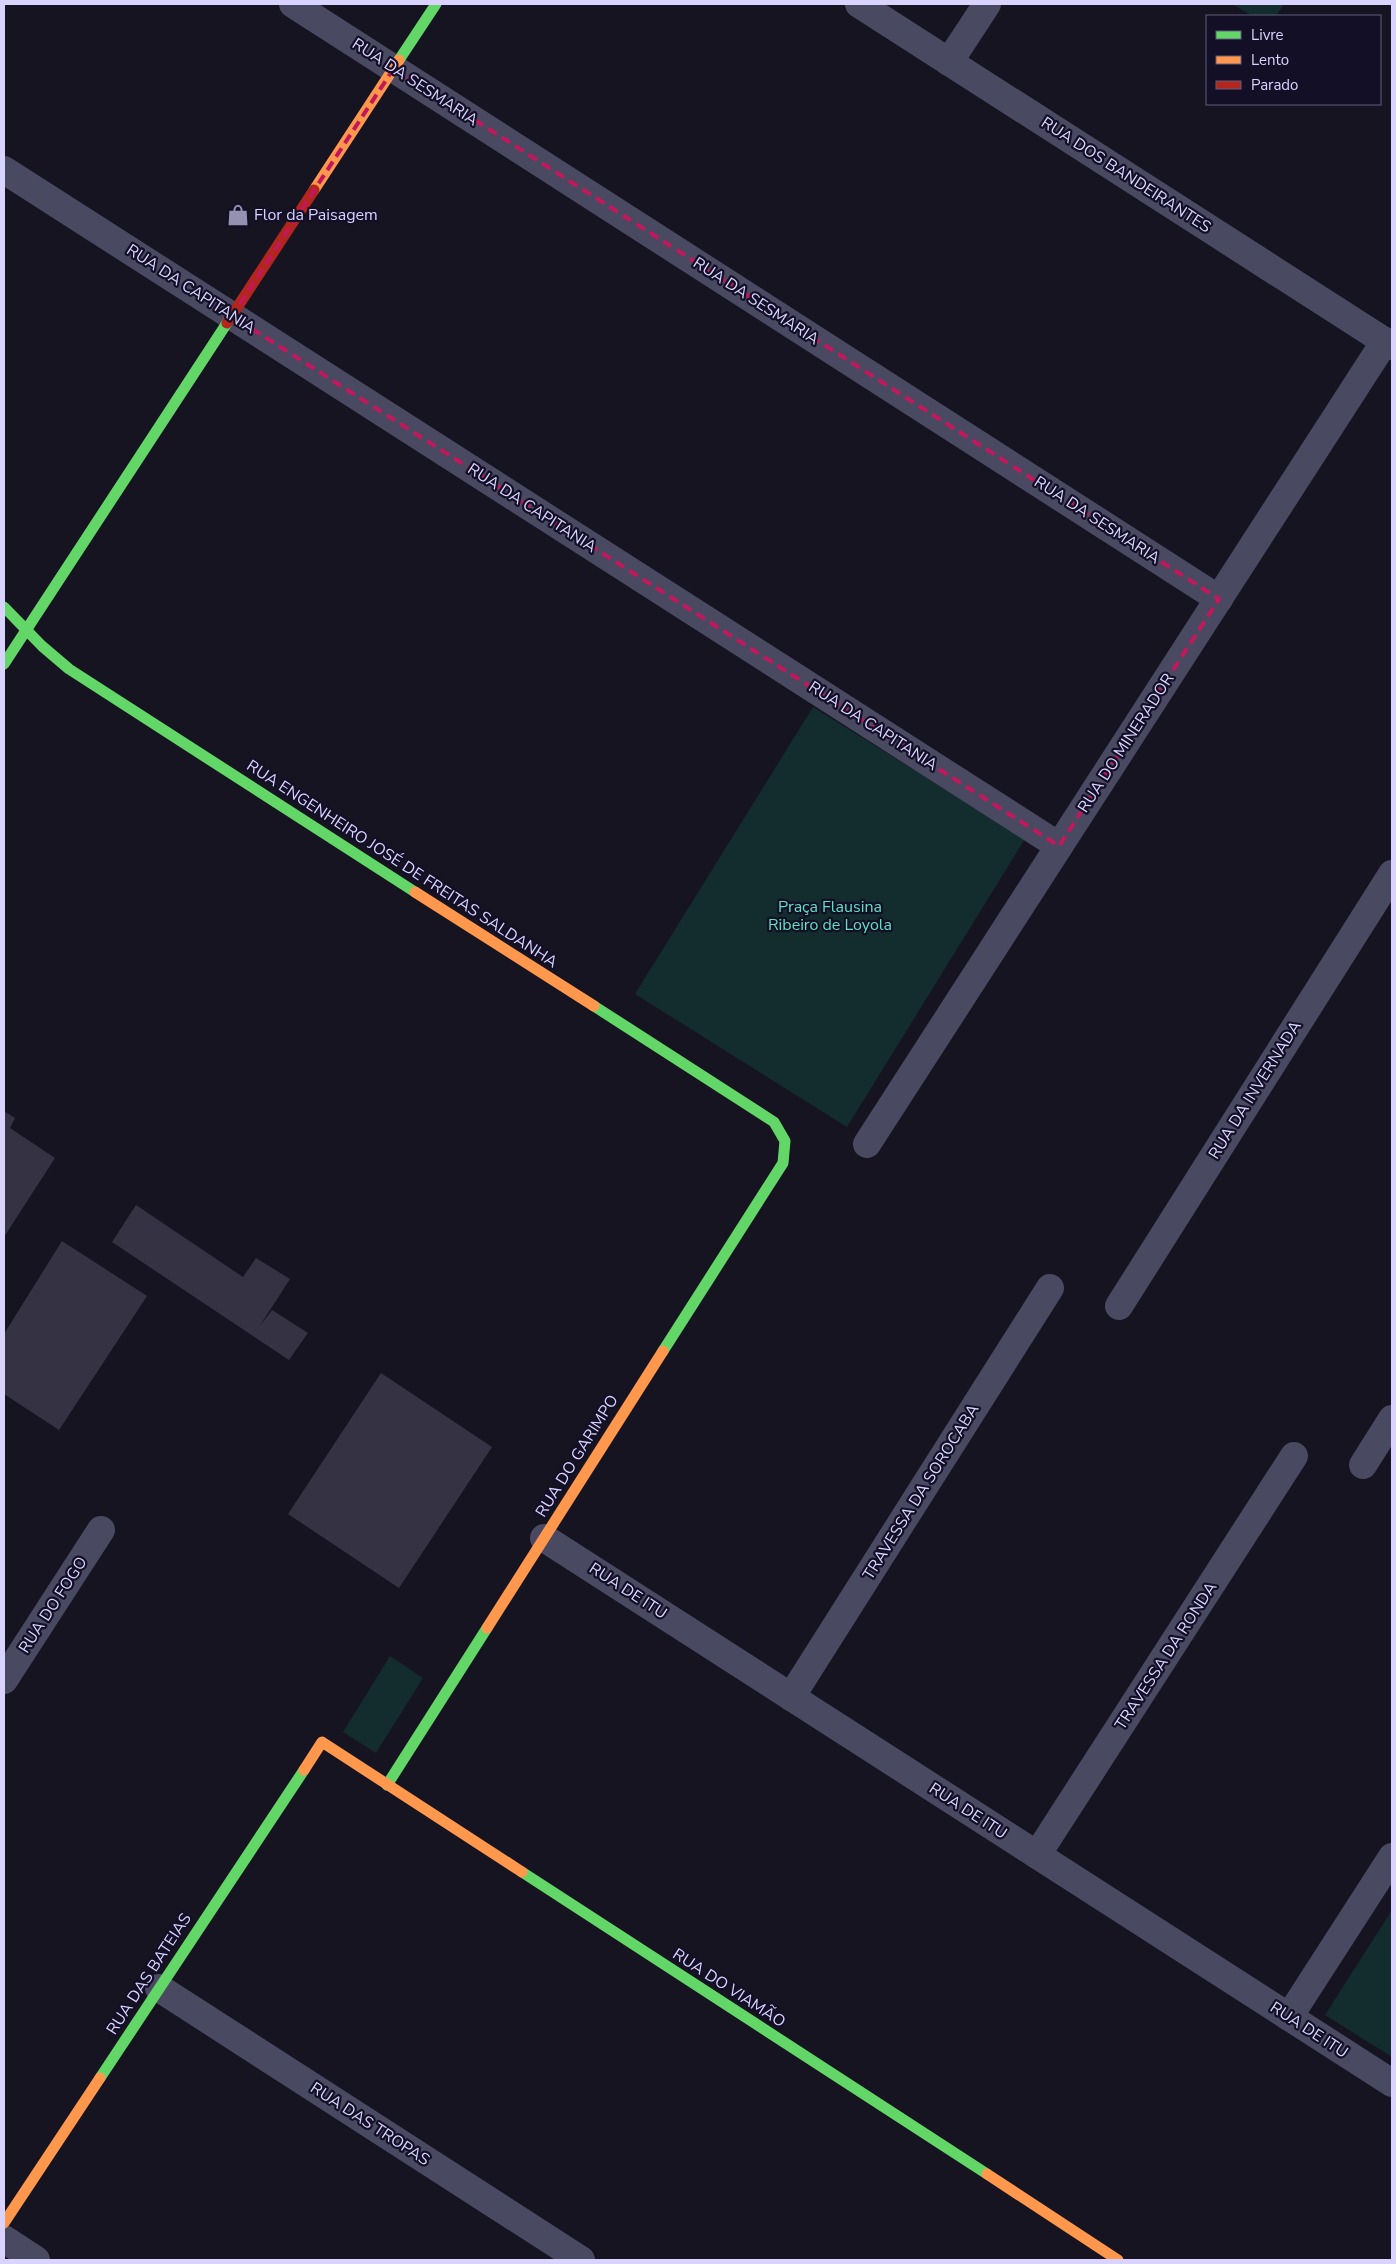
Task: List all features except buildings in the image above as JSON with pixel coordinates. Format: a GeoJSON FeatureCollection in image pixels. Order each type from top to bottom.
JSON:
{"type":"FeatureCollection","features":[{"type":"Feature","properties":{"kind":"street","name":"RUA DA SESMARIA"},"geometry":{"type":"LineString","coordinates":[[294,4],[1219,599]]}},
{"type":"Feature","properties":{"kind":"street"},"geometry":{"type":"LineString","coordinates":[[4,664],[436,4]]}},
{"type":"Feature","properties":{"kind":"street","name":"RUA DOS BANDEIRANTES"},"geometry":{"type":"LineString","coordinates":[[859,4],[1388,343]]}},
{"type":"Feature","properties":{"kind":"street"},"geometry":{"type":"LineString","coordinates":[[949,62],[987,4]]}},
{"type":"Feature","properties":{"kind":"street","name":"RUA DA CAPITANIA"},"geometry":{"type":"LineString","coordinates":[[4,170],[1059,846]]}},
{"type":"Feature","properties":{"kind":"street","name":"RUA DO MINERADOR"},"geometry":{"type":"LineString","coordinates":[[867,1144],[1219,599],[1388,343]]}},
{"type":"Feature","properties":{"kind":"street","name":"RUA ENGENHEIRO JOSÉ DE FREITAS SALDANHA"},"geometry":{"type":"LineString","coordinates":[[4,607],[27,628],[42,646],[69,669],[774,1122],[782,1131],[786,1142]]}},
{"type":"Feature","properties":{"kind":"street","name":"RUA DA INVERNADA"},"geometry":{"type":"LineString","coordinates":[[1119,1306],[1392,874]]}},
{"type":"Feature","properties":{"kind":"street","name":"RUA DO GARIMPO"},"geometry":{"type":"LineString","coordinates":[[387,1785],[783,1163],[786,1142]]}},
{"type":"Feature","properties":{"kind":"street","name":"TRAVESSA DA SOROCABA"},"geometry":{"type":"LineString","coordinates":[[791,1697],[1050,1288]]}},
{"type":"Feature","properties":{"kind":"street"},"geometry":{"type":"LineString","coordinates":[[1363,1465],[1392,1419]]}},
{"type":"Feature","properties":{"kind":"street","name":"TRAVESSA DA RONDA"},"geometry":{"type":"LineString","coordinates":[[1038,1855],[1294,1456]]}},
{"type":"Feature","properties":{"kind":"street","name":"RUA DO FOGO"},"geometry":{"type":"LineString","coordinates":[[4,1680],[101,1530]]}},
{"type":"Feature","properties":{"kind":"street","name":"RUA DE ITU"},"geometry":{"type":"LineString","coordinates":[[544,1538],[1392,2084]]}},
{"type":"Feature","properties":{"kind":"street","name":"RUA DO VIAMÃO"},"geometry":{"type":"LineString","coordinates":[[322,1742],[1118,2260]]}},
{"type":"Feature","properties":{"kind":"street","name":"RUA DAS BATEIAS"},"geometry":{"type":"LineString","coordinates":[[4,2223],[322,1742]]}},
{"type":"Feature","properties":{"kind":"street"},"geometry":{"type":"LineString","coordinates":[[1289,2017],[1392,1857]]}},
{"type":"Feature","properties":{"kind":"street","name":"RUA DAS TROPAS"},"geometry":{"type":"LineString","coordinates":[[159,1988],[581,2260]]}},
{"type":"Feature","properties":{"kind":"street"},"geometry":{"type":"LineString","coordinates":[[4,2239],[36,2260]]}},
{"type":"Feature","properties":{"kind":"highlighted area"},"geometry":{"type":"Polygon","coordinates":[[[394,68],[1219,599],[1059,846],[232,316],[394,68]]]}},
{"type":"Feature","properties":{"kind":"green space"},"geometry":{"type":"Polygon","coordinates":[[[1232,4],[1284,4],[1277,15],[1250,15],[1232,4]]]}},
{"type":"Feature","properties":{"kind":"green space","name":"Praça Flausina Ribeiro de Loyola"},"geometry":{"type":"Polygon","coordinates":[[[813,707],[1025,839],[847,1127],[635,994],[813,707]]]}},
{"type":"Feature","properties":{"kind":"green space"},"geometry":{"type":"Polygon","coordinates":[[[390,1656],[423,1678],[376,1753],[343,1732],[390,1656]]]}},
{"type":"Feature","properties":{"kind":"green space"},"geometry":{"type":"Polygon","coordinates":[[[1392,1910],[1392,2057],[1325,2015],[1392,1910]]]}},
{"type":"Feature","properties":{"kind":"traffic: fast"},"geometry":{"type":"LineString","coordinates":[[399,60],[436,4]]}},
{"type":"Feature","properties":{"kind":"traffic: fast"},"geometry":{"type":"LineString","coordinates":[[4,664],[227,323]]}},
{"type":"Feature","properties":{"kind":"traffic: fast"},"geometry":{"type":"LineString","coordinates":[[4,607],[42,646],[69,669],[415,892]]}},
{"type":"Feature","properties":{"kind":"traffic: fast"},"geometry":{"type":"LineString","coordinates":[[594,1006],[774,1122],[785,1141],[783,1163],[663,1351]]}},
{"type":"Feature","properties":{"kind":"traffic: fast"},"geometry":{"type":"LineString","coordinates":[[387,1785],[487,1628]]}},
{"type":"Feature","properties":{"kind":"traffic: fast"},"geometry":{"type":"LineString","coordinates":[[100,2078],[304,1770]]}},
{"type":"Feature","properties":{"kind":"traffic: fast"},"geometry":{"type":"LineString","coordinates":[[522,1872],[987,2174]]}},
{"type":"Feature","properties":{"kind":"traffic: slow"},"geometry":{"type":"LineString","coordinates":[[314,190],[399,60]]}},
{"type":"Feature","properties":{"kind":"traffic: slow"},"geometry":{"type":"LineString","coordinates":[[415,892],[594,1006]]}},
{"type":"Feature","properties":{"kind":"traffic: slow"},"geometry":{"type":"LineString","coordinates":[[487,1628],[663,1351]]}},
{"type":"Feature","properties":{"kind":"traffic: slow"},"geometry":{"type":"LineString","coordinates":[[304,1770],[322,1742],[522,1872]]}},
{"type":"Feature","properties":{"kind":"traffic: slow"},"geometry":{"type":"LineString","coordinates":[[4,2223],[100,2078]]}},
{"type":"Feature","properties":{"kind":"traffic: slow"},"geometry":{"type":"LineString","coordinates":[[987,2174],[1118,2260]]}},
{"type":"Feature","properties":{"kind":"traffic: jam"},"geometry":{"type":"LineString","coordinates":[[227,323],[314,190]]}},
{"type":"Feature","properties":{"kind":"place","name":"Flor da Paisagem"},"geometry":{"type":"Point","coordinates":[238,215]}}]}
